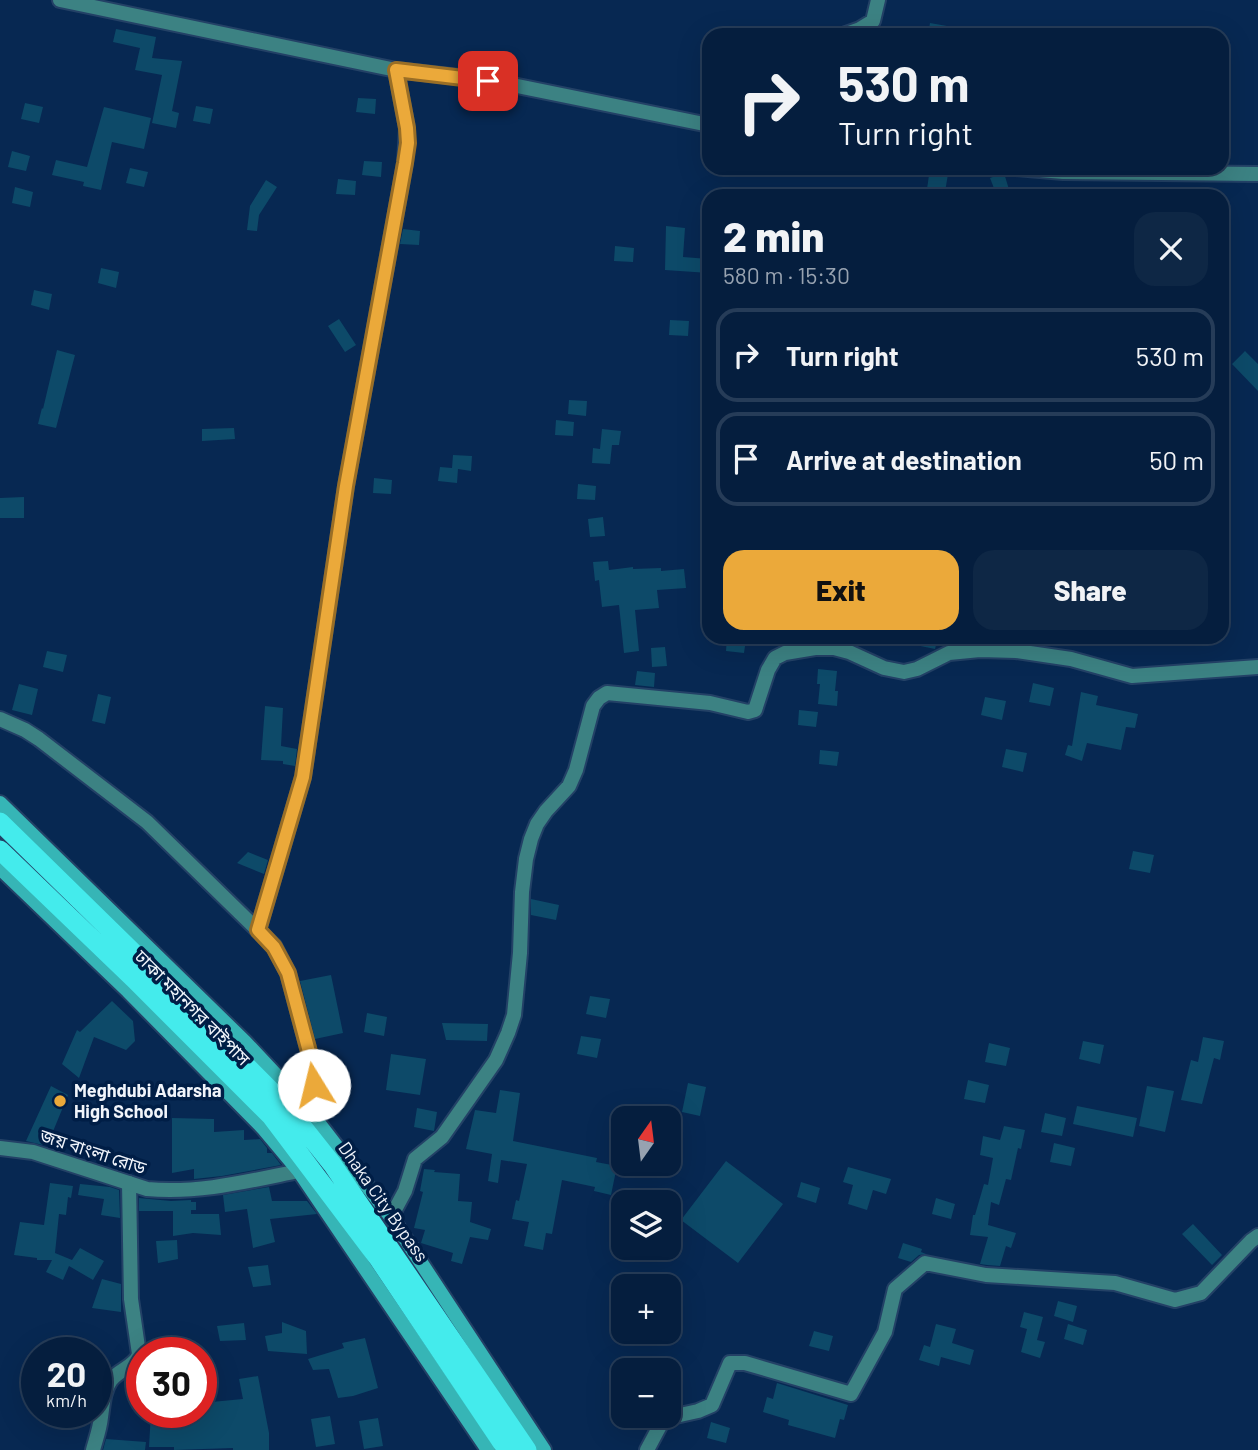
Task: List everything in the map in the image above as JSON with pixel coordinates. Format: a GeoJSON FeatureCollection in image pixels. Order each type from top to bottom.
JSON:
{"type":"FeatureCollection","features":[{"type":"Feature","properties":{"kind":"highway","name":"Dhaka City Bypass"},"geometry":{"type":"LineString","coordinates":[[0,822],[144,962],[286,1106],[332,1164],[527,1450]]}},
{"type":"Feature","properties":{"kind":"highway","name":"ঢাকা মহানগর বাইপাস"},"geometry":{"type":"LineString","coordinates":[[0,850],[271,1116],[378,1258],[507,1450]]}},
{"type":"Feature","properties":{"kind":"main road"},"geometry":{"type":"LineString","coordinates":[[0,803],[245,1042],[307,1108],[391,1217],[544,1450]]}},
{"type":"Feature","properties":{"kind":"main road"},"geometry":{"type":"LineString","coordinates":[[0,869],[128,991],[263,1128],[299,1171],[488,1450]]}},
{"type":"Feature","properties":{"kind":"street"},"geometry":{"type":"LineString","coordinates":[[60,0],[396,70],[508,84],[702,124]]}},
{"type":"Feature","properties":{"kind":"street"},"geometry":{"type":"LineString","coordinates":[[862,28],[873,22],[878,0]]}},
{"type":"Feature","properties":{"kind":"street"},"geometry":{"type":"LineString","coordinates":[[258,930],[303,777],[346,486],[405,163],[407,128],[396,70]]}},
{"type":"Feature","properties":{"kind":"street"},"geometry":{"type":"LineString","coordinates":[[1229,174],[1258,174]]}},
{"type":"Feature","properties":{"kind":"street"},"geometry":{"type":"LineString","coordinates":[[391,1217],[405,1191],[415,1159],[442,1137],[496,1060],[508,1033],[514,1015],[522,892],[531,839],[546,811],[569,786],[576,770],[593,706],[599,698],[607,693],[710,703],[748,712],[755,710],[768,670],[775,658],[785,653],[815,648],[834,648],[849,652],[884,667],[904,672],[917,670],[949,653],[980,650],[1071,659],[1132,676],[1258,667]]}},
{"type":"Feature","properties":{"kind":"street"},"geometry":{"type":"LineString","coordinates":[[0,719],[39,738],[147,822],[274,947],[288,973],[314,1074],[314,1085],[307,1108]]}},
{"type":"Feature","properties":{"kind":"street","name":"জয় বাংলা রোড"},"geometry":{"type":"LineString","coordinates":[[0,1148],[33,1152],[147,1189],[178,1191],[217,1187],[299,1171]]}},
{"type":"Feature","properties":{"kind":"street"},"geometry":{"type":"LineString","coordinates":[[93,1450],[108,1385],[118,1373],[138,1360],[139,1354],[131,1299],[129,1183]]}},
{"type":"Feature","properties":{"kind":"street"},"geometry":{"type":"LineString","coordinates":[[647,1450],[662,1422],[712,1405],[730,1363],[745,1363],[852,1394],[885,1332],[895,1289],[925,1263],[986,1275],[1115,1283],[1175,1300],[1201,1293],[1258,1236]]}},
{"type":"Feature","properties":{"kind":"building"},"geometry":{"type":"Polygon","coordinates":[[[930,23],[958,28],[929,28],[930,23]]]}},
{"type":"Feature","properties":{"kind":"building"},"geometry":{"type":"Polygon","coordinates":[[[116,29],[156,37],[152,58],[182,61],[172,111],[179,113],[176,128],[152,123],[162,75],[135,70],[140,48],[113,42],[116,29]]]}},
{"type":"Feature","properties":{"kind":"building"},"geometry":{"type":"Polygon","coordinates":[[[358,98],[376,99],[375,114],[356,112],[358,98]]]}},
{"type":"Feature","properties":{"kind":"building"},"geometry":{"type":"Polygon","coordinates":[[[25,103],[43,107],[39,123],[21,119],[25,103]]]}},
{"type":"Feature","properties":{"kind":"building"},"geometry":{"type":"Polygon","coordinates":[[[196,106],[213,109],[210,124],[193,121],[196,106]]]}},
{"type":"Feature","properties":{"kind":"building"},"geometry":{"type":"Polygon","coordinates":[[[104,107],[151,118],[144,149],[112,142],[101,190],[83,186],[84,182],[52,175],[56,160],[87,167],[104,107]]]}},
{"type":"Feature","properties":{"kind":"building"},"geometry":{"type":"Polygon","coordinates":[[[12,151],[30,156],[26,171],[8,167],[12,151]]]}},
{"type":"Feature","properties":{"kind":"building"},"geometry":{"type":"Polygon","coordinates":[[[364,161],[382,162],[381,177],[362,175],[364,161]]]}},
{"type":"Feature","properties":{"kind":"building"},"geometry":{"type":"Polygon","coordinates":[[[130,168],[148,172],[144,187],[126,183],[130,168]]]}},
{"type":"Feature","properties":{"kind":"building"},"geometry":{"type":"Polygon","coordinates":[[[929,175],[948,175],[946,189],[927,189],[929,175]]]}},
{"type":"Feature","properties":{"kind":"building"},"geometry":{"type":"Polygon","coordinates":[[[1005,175],[1009,189],[994,189],[990,178],[1005,175]]]}},
{"type":"Feature","properties":{"kind":"building"},"geometry":{"type":"Polygon","coordinates":[[[338,179],[356,181],[355,195],[336,194],[338,179]]]}},
{"type":"Feature","properties":{"kind":"building"},"geometry":{"type":"Polygon","coordinates":[[[266,180],[277,187],[259,215],[257,231],[247,230],[250,206],[266,180]]]}},
{"type":"Feature","properties":{"kind":"building"},"geometry":{"type":"Polygon","coordinates":[[[15,187],[33,192],[30,207],[12,203],[15,187]]]}},
{"type":"Feature","properties":{"kind":"building"},"geometry":{"type":"Polygon","coordinates":[[[666,226],[685,228],[683,257],[702,258],[702,273],[665,270],[666,226]]]}},
{"type":"Feature","properties":{"kind":"building"},"geometry":{"type":"Polygon","coordinates":[[[403,229],[420,231],[419,245],[400,244],[403,229]]]}},
{"type":"Feature","properties":{"kind":"building"},"geometry":{"type":"Polygon","coordinates":[[[615,246],[634,248],[633,262],[614,261],[615,246]]]}},
{"type":"Feature","properties":{"kind":"building"},"geometry":{"type":"Polygon","coordinates":[[[101,268],[119,272],[116,288],[98,283],[101,268]]]}},
{"type":"Feature","properties":{"kind":"building"},"geometry":{"type":"Polygon","coordinates":[[[34,290],[52,294],[49,310],[31,305],[34,290]]]}},
{"type":"Feature","properties":{"kind":"building"},"geometry":{"type":"Polygon","coordinates":[[[339,319],[356,345],[345,352],[328,326],[339,319]]]}},
{"type":"Feature","properties":{"kind":"building"},"geometry":{"type":"Polygon","coordinates":[[[670,320],[689,321],[688,336],[669,335],[670,320]]]}},
{"type":"Feature","properties":{"kind":"building"},"geometry":{"type":"Polygon","coordinates":[[[57,350],[75,355],[56,428],[38,424],[57,350]]]}},
{"type":"Feature","properties":{"kind":"building"},"geometry":{"type":"Polygon","coordinates":[[[1245,351],[1258,364],[1258,391],[1232,364],[1245,351]]]}},
{"type":"Feature","properties":{"kind":"building"},"geometry":{"type":"Polygon","coordinates":[[[569,400],[587,401],[586,416],[568,414],[569,400]]]}},
{"type":"Feature","properties":{"kind":"building"},"geometry":{"type":"Polygon","coordinates":[[[556,420],[574,422],[573,436],[555,435],[556,420]]]}},
{"type":"Feature","properties":{"kind":"building"},"geometry":{"type":"Polygon","coordinates":[[[234,428],[235,439],[202,441],[202,429],[234,428]]]}},
{"type":"Feature","properties":{"kind":"building"},"geometry":{"type":"Polygon","coordinates":[[[602,429],[621,431],[619,445],[612,445],[610,464],[592,463],[593,448],[600,449],[602,429]]]}},
{"type":"Feature","properties":{"kind":"building"},"geometry":{"type":"Polygon","coordinates":[[[453,455],[472,456],[471,471],[458,469],[457,483],[438,481],[440,467],[452,468],[453,455]]]}},
{"type":"Feature","properties":{"kind":"building"},"geometry":{"type":"Polygon","coordinates":[[[374,478],[392,480],[391,494],[373,493],[374,478]]]}},
{"type":"Feature","properties":{"kind":"building"},"geometry":{"type":"Polygon","coordinates":[[[578,484],[596,486],[595,500],[577,499],[578,484]]]}},
{"type":"Feature","properties":{"kind":"building"},"geometry":{"type":"Polygon","coordinates":[[[24,497],[24,518],[0,518],[0,498],[24,497]]]}},
{"type":"Feature","properties":{"kind":"building"},"geometry":{"type":"Polygon","coordinates":[[[603,517],[605,536],[590,537],[588,519],[603,517]]]}},
{"type":"Feature","properties":{"kind":"building"},"geometry":{"type":"Polygon","coordinates":[[[608,561],[609,570],[633,567],[661,568],[661,571],[684,569],[686,588],[657,590],[659,608],[635,610],[639,651],[624,653],[619,605],[602,607],[599,580],[595,581],[593,562],[608,561]]]}},
{"type":"Feature","properties":{"kind":"building"},"geometry":{"type":"Polygon","coordinates":[[[726,644],[745,644],[744,653],[726,651],[726,644]]]}},
{"type":"Feature","properties":{"kind":"building"},"geometry":{"type":"Polygon","coordinates":[[[911,644],[936,644],[935,649],[911,644]]]}},
{"type":"Feature","properties":{"kind":"building"},"geometry":{"type":"Polygon","coordinates":[[[665,647],[667,666],[652,667],[651,648],[665,647]]]}},
{"type":"Feature","properties":{"kind":"building"},"geometry":{"type":"Polygon","coordinates":[[[47,651],[67,655],[63,672],[43,667],[47,651]]]}},
{"type":"Feature","properties":{"kind":"building"},"geometry":{"type":"Polygon","coordinates":[[[818,669],[837,671],[837,706],[818,704],[818,669]]]}},
{"type":"Feature","properties":{"kind":"building"},"geometry":{"type":"Polygon","coordinates":[[[637,671],[655,673],[654,687],[635,685],[637,671]]]}},
{"type":"Feature","properties":{"kind":"building"},"geometry":{"type":"Polygon","coordinates":[[[1033,683],[1054,688],[1050,706],[1029,702],[1033,683]]]}},
{"type":"Feature","properties":{"kind":"building"},"geometry":{"type":"Polygon","coordinates":[[[19,684],[38,689],[32,715],[12,710],[19,684]]]}},
{"type":"Feature","properties":{"kind":"building"},"geometry":{"type":"Polygon","coordinates":[[[1081,692],[1098,696],[1096,705],[1138,714],[1135,728],[1126,727],[1121,750],[1087,743],[1082,761],[1065,755],[1068,745],[1072,746],[1081,692]]]}},
{"type":"Feature","properties":{"kind":"building"},"geometry":{"type":"Polygon","coordinates":[[[98,694],[111,697],[105,724],[92,721],[98,694]]]}},
{"type":"Feature","properties":{"kind":"building"},"geometry":{"type":"Polygon","coordinates":[[[985,697],[1006,701],[1002,720],[981,715],[985,697]]]}},
{"type":"Feature","properties":{"kind":"building"},"geometry":{"type":"Polygon","coordinates":[[[265,706],[283,708],[281,746],[297,749],[295,766],[283,764],[283,761],[261,760],[265,706]]]}},
{"type":"Feature","properties":{"kind":"building"},"geometry":{"type":"Polygon","coordinates":[[[799,710],[818,712],[816,727],[798,725],[799,710]]]}},
{"type":"Feature","properties":{"kind":"building"},"geometry":{"type":"Polygon","coordinates":[[[1006,749],[1027,753],[1023,772],[1002,767],[1006,749]]]}},
{"type":"Feature","properties":{"kind":"building"},"geometry":{"type":"Polygon","coordinates":[[[820,750],[839,752],[837,766],[819,764],[820,750]]]}},
{"type":"Feature","properties":{"kind":"building"},"geometry":{"type":"Polygon","coordinates":[[[1133,851],[1154,855],[1150,873],[1129,869],[1133,851]]]}},
{"type":"Feature","properties":{"kind":"building"},"geometry":{"type":"Polygon","coordinates":[[[248,852],[268,860],[264,874],[237,863],[248,852]]]}},
{"type":"Feature","properties":{"kind":"building"},"geometry":{"type":"Polygon","coordinates":[[[531,899],[559,905],[556,920],[531,915],[531,899]]]}},
{"type":"Feature","properties":{"kind":"building"},"geometry":{"type":"Polygon","coordinates":[[[331,975],[343,1033],[315,1039],[300,981],[331,975]]]}},
{"type":"Feature","properties":{"kind":"building"},"geometry":{"type":"Polygon","coordinates":[[[590,996],[610,999],[606,1018],[586,1014],[590,996]]]}},
{"type":"Feature","properties":{"kind":"building"},"geometry":{"type":"Polygon","coordinates":[[[112,1001],[133,1021],[135,1041],[126,1050],[94,1037],[79,1078],[62,1064],[77,1030],[80,1032],[112,1001]]]}},
{"type":"Feature","properties":{"kind":"building"},"geometry":{"type":"Polygon","coordinates":[[[367,1013],[387,1017],[384,1036],[364,1032],[367,1013]]]}},
{"type":"Feature","properties":{"kind":"building"},"geometry":{"type":"Polygon","coordinates":[[[442,1023],[488,1024],[487,1041],[446,1040],[442,1023]]]}},
{"type":"Feature","properties":{"kind":"building"},"geometry":{"type":"Polygon","coordinates":[[[581,1036],[601,1039],[597,1058],[577,1054],[581,1036]]]}},
{"type":"Feature","properties":{"kind":"building"},"geometry":{"type":"Polygon","coordinates":[[[1203,1037],[1224,1041],[1220,1060],[1214,1058],[1202,1104],[1181,1100],[1191,1060],[1198,1062],[1203,1037]]]}},
{"type":"Feature","properties":{"kind":"building"},"geometry":{"type":"Polygon","coordinates":[[[1083,1041],[1104,1045],[1100,1064],[1079,1059],[1083,1041]]]}},
{"type":"Feature","properties":{"kind":"building"},"geometry":{"type":"Polygon","coordinates":[[[989,1043],[1010,1048],[1006,1066],[985,1062],[989,1043]]]}},
{"type":"Feature","properties":{"kind":"building"},"geometry":{"type":"Polygon","coordinates":[[[391,1054],[426,1059],[420,1095],[386,1090],[391,1054]]]}},
{"type":"Feature","properties":{"kind":"building"},"geometry":{"type":"Polygon","coordinates":[[[968,1080],[989,1085],[985,1103],[964,1099],[968,1080]]]}},
{"type":"Feature","properties":{"kind":"building"},"geometry":{"type":"Polygon","coordinates":[[[688,1083],[706,1087],[700,1116],[682,1112],[688,1083]]]}},
{"type":"Feature","properties":{"kind":"building"},"geometry":{"type":"Polygon","coordinates":[[[51,1086],[68,1095],[47,1146],[26,1141],[51,1086]]]}},
{"type":"Feature","properties":{"kind":"building"},"geometry":{"type":"Polygon","coordinates":[[[1147,1086],[1174,1091],[1165,1132],[1139,1126],[1147,1086]]]}},
{"type":"Feature","properties":{"kind":"building"},"geometry":{"type":"Polygon","coordinates":[[[500,1090],[520,1093],[513,1141],[597,1158],[596,1162],[611,1165],[611,1176],[615,1176],[611,1195],[594,1191],[595,1187],[562,1180],[552,1234],[546,1233],[543,1250],[524,1246],[529,1222],[512,1219],[527,1164],[501,1160],[498,1183],[488,1181],[492,1154],[466,1149],[475,1110],[496,1113],[500,1090]]]}},
{"type":"Feature","properties":{"kind":"building"},"geometry":{"type":"Polygon","coordinates":[[[1077,1106],[1137,1118],[1133,1137],[1073,1124],[1077,1106]]]}},
{"type":"Feature","properties":{"kind":"building"},"geometry":{"type":"Polygon","coordinates":[[[417,1108],[437,1112],[434,1131],[414,1127],[417,1108]]]}},
{"type":"Feature","properties":{"kind":"building"},"geometry":{"type":"Polygon","coordinates":[[[1045,1113],[1066,1118],[1062,1136],[1041,1132],[1045,1113]]]}},
{"type":"Feature","properties":{"kind":"building"},"geometry":{"type":"Polygon","coordinates":[[[172,1118],[214,1119],[214,1132],[244,1130],[244,1140],[260,1139],[267,1148],[267,1153],[272,1153],[281,1165],[194,1179],[194,1169],[172,1173],[172,1118]]]}},
{"type":"Feature","properties":{"kind":"building"},"geometry":{"type":"Polygon","coordinates":[[[1004,1126],[1025,1130],[1011,1180],[1006,1179],[999,1205],[991,1202],[988,1225],[1016,1233],[1011,1248],[1006,1246],[1000,1266],[980,1264],[988,1237],[970,1235],[973,1215],[984,1184],[988,1185],[993,1158],[980,1155],[983,1136],[1000,1140],[1004,1126]]]}},
{"type":"Feature","properties":{"kind":"building"},"geometry":{"type":"Polygon","coordinates":[[[1054,1143],[1075,1148],[1071,1166],[1050,1162],[1054,1143]]]}},
{"type":"Feature","properties":{"kind":"building"},"geometry":{"type":"Polygon","coordinates":[[[726,1161],[783,1204],[738,1263],[681,1220],[726,1161]]]}},
{"type":"Feature","properties":{"kind":"building"},"geometry":{"type":"Polygon","coordinates":[[[848,1167],[891,1179],[886,1194],[873,1190],[867,1210],[848,1204],[853,1185],[843,1182],[848,1167]]]}},
{"type":"Feature","properties":{"kind":"building"},"geometry":{"type":"Polygon","coordinates":[[[424,1169],[460,1174],[458,1201],[472,1202],[470,1222],[491,1229],[488,1240],[470,1237],[462,1264],[451,1261],[453,1253],[421,1243],[425,1230],[414,1228],[423,1192],[420,1191],[424,1169]]]}},
{"type":"Feature","properties":{"kind":"building"},"geometry":{"type":"Polygon","coordinates":[[[801,1182],[820,1188],[816,1203],[797,1197],[801,1182]]]}},
{"type":"Feature","properties":{"kind":"building"},"geometry":{"type":"Polygon","coordinates":[[[50,1183],[73,1186],[71,1198],[68,1197],[66,1215],[59,1214],[55,1253],[72,1260],[80,1248],[104,1261],[93,1280],[69,1266],[63,1280],[46,1272],[52,1260],[14,1255],[20,1222],[44,1225],[50,1183]]]}},
{"type":"Feature","properties":{"kind":"building"},"geometry":{"type":"Polygon","coordinates":[[[80,1184],[119,1190],[120,1218],[101,1215],[104,1199],[78,1195],[80,1184]]]}},
{"type":"Feature","properties":{"kind":"building"},"geometry":{"type":"Polygon","coordinates":[[[269,1187],[272,1201],[307,1201],[317,1214],[270,1219],[275,1242],[253,1248],[247,1209],[225,1212],[223,1195],[269,1187]]]}},
{"type":"Feature","properties":{"kind":"building"},"geometry":{"type":"Polygon","coordinates":[[[139,1198],[196,1202],[196,1210],[191,1210],[191,1214],[219,1214],[221,1235],[193,1233],[173,1236],[173,1211],[139,1211],[139,1198]]]}},
{"type":"Feature","properties":{"kind":"building"},"geometry":{"type":"Polygon","coordinates":[[[936,1198],[955,1204],[951,1219],[932,1214],[936,1198]]]}},
{"type":"Feature","properties":{"kind":"building"},"geometry":{"type":"Polygon","coordinates":[[[1193,1224],[1222,1255],[1212,1265],[1182,1234],[1193,1224]]]}},
{"type":"Feature","properties":{"kind":"building"},"geometry":{"type":"Polygon","coordinates":[[[177,1240],[178,1259],[158,1263],[156,1241],[177,1240]]]}},
{"type":"Feature","properties":{"kind":"building"},"geometry":{"type":"Polygon","coordinates":[[[903,1243],[922,1249],[921,1252],[926,1254],[919,1255],[911,1262],[898,1258],[903,1243]]]}},
{"type":"Feature","properties":{"kind":"building"},"geometry":{"type":"Polygon","coordinates":[[[268,1265],[271,1285],[253,1287],[248,1267],[268,1265]]]}},
{"type":"Feature","properties":{"kind":"building"},"geometry":{"type":"Polygon","coordinates":[[[102,1279],[121,1284],[121,1312],[92,1308],[102,1279]]]}},
{"type":"Feature","properties":{"kind":"building"},"geometry":{"type":"Polygon","coordinates":[[[1058,1301],[1077,1306],[1073,1322],[1054,1316],[1058,1301]]]}},
{"type":"Feature","properties":{"kind":"building"},"geometry":{"type":"Polygon","coordinates":[[[1024,1312],[1043,1317],[1037,1340],[1045,1342],[1040,1358],[1021,1352],[1027,1329],[1020,1327],[1024,1312]]]}},
{"type":"Feature","properties":{"kind":"building"},"geometry":{"type":"Polygon","coordinates":[[[282,1322],[306,1331],[307,1354],[268,1351],[265,1336],[282,1333],[282,1322]]]}},
{"type":"Feature","properties":{"kind":"building"},"geometry":{"type":"Polygon","coordinates":[[[244,1323],[246,1340],[220,1341],[217,1326],[244,1323]]]}},
{"type":"Feature","properties":{"kind":"building"},"geometry":{"type":"Polygon","coordinates":[[[936,1324],[956,1329],[952,1343],[974,1350],[970,1365],[941,1357],[939,1366],[919,1360],[924,1345],[930,1347],[936,1324]]]}},
{"type":"Feature","properties":{"kind":"building"},"geometry":{"type":"Polygon","coordinates":[[[1068,1324],[1087,1330],[1083,1345],[1064,1339],[1068,1324]]]}},
{"type":"Feature","properties":{"kind":"building"},"geometry":{"type":"Polygon","coordinates":[[[814,1331],[833,1336],[829,1351],[809,1346],[814,1331]]]}},
{"type":"Feature","properties":{"kind":"building"},"geometry":{"type":"Polygon","coordinates":[[[365,1338],[378,1388],[338,1398],[329,1369],[313,1370],[308,1359],[344,1348],[342,1343],[365,1338]]]}},
{"type":"Feature","properties":{"kind":"building"},"geometry":{"type":"Polygon","coordinates":[[[258,1376],[269,1433],[269,1450],[174,1450],[174,1447],[149,1447],[150,1428],[217,1428],[217,1401],[243,1399],[239,1379],[258,1376]]]}},
{"type":"Feature","properties":{"kind":"building"},"geometry":{"type":"Polygon","coordinates":[[[777,1383],[848,1405],[844,1420],[840,1419],[835,1438],[788,1425],[789,1420],[763,1412],[767,1397],[773,1399],[777,1383]]]}},
{"type":"Feature","properties":{"kind":"building"},"geometry":{"type":"Polygon","coordinates":[[[330,1416],[335,1444],[316,1447],[311,1419],[330,1416]]]}},
{"type":"Feature","properties":{"kind":"building"},"geometry":{"type":"Polygon","coordinates":[[[378,1418],[383,1446],[364,1449],[359,1421],[378,1418]]]}},
{"type":"Feature","properties":{"kind":"building"},"geometry":{"type":"Polygon","coordinates":[[[711,1422],[730,1428],[726,1443],[707,1438],[711,1422]]]}},
{"type":"Feature","properties":{"kind":"building"},"geometry":{"type":"Polygon","coordinates":[[[106,1439],[146,1442],[145,1450],[103,1450],[106,1439]]]}},
{"type":"Feature","properties":{"kind":"place","name":"Meghdubi Adarsha High School"},"geometry":{"type":"Point","coordinates":[60,1101]}},
{"type":"Feature","properties":{"kind":"route"},"geometry":{"type":"LineString","coordinates":[[314,1085],[312,1063],[288,973],[274,947],[258,930],[303,777],[346,486],[405,163],[407,128],[396,70],[488,81]]}}]}
